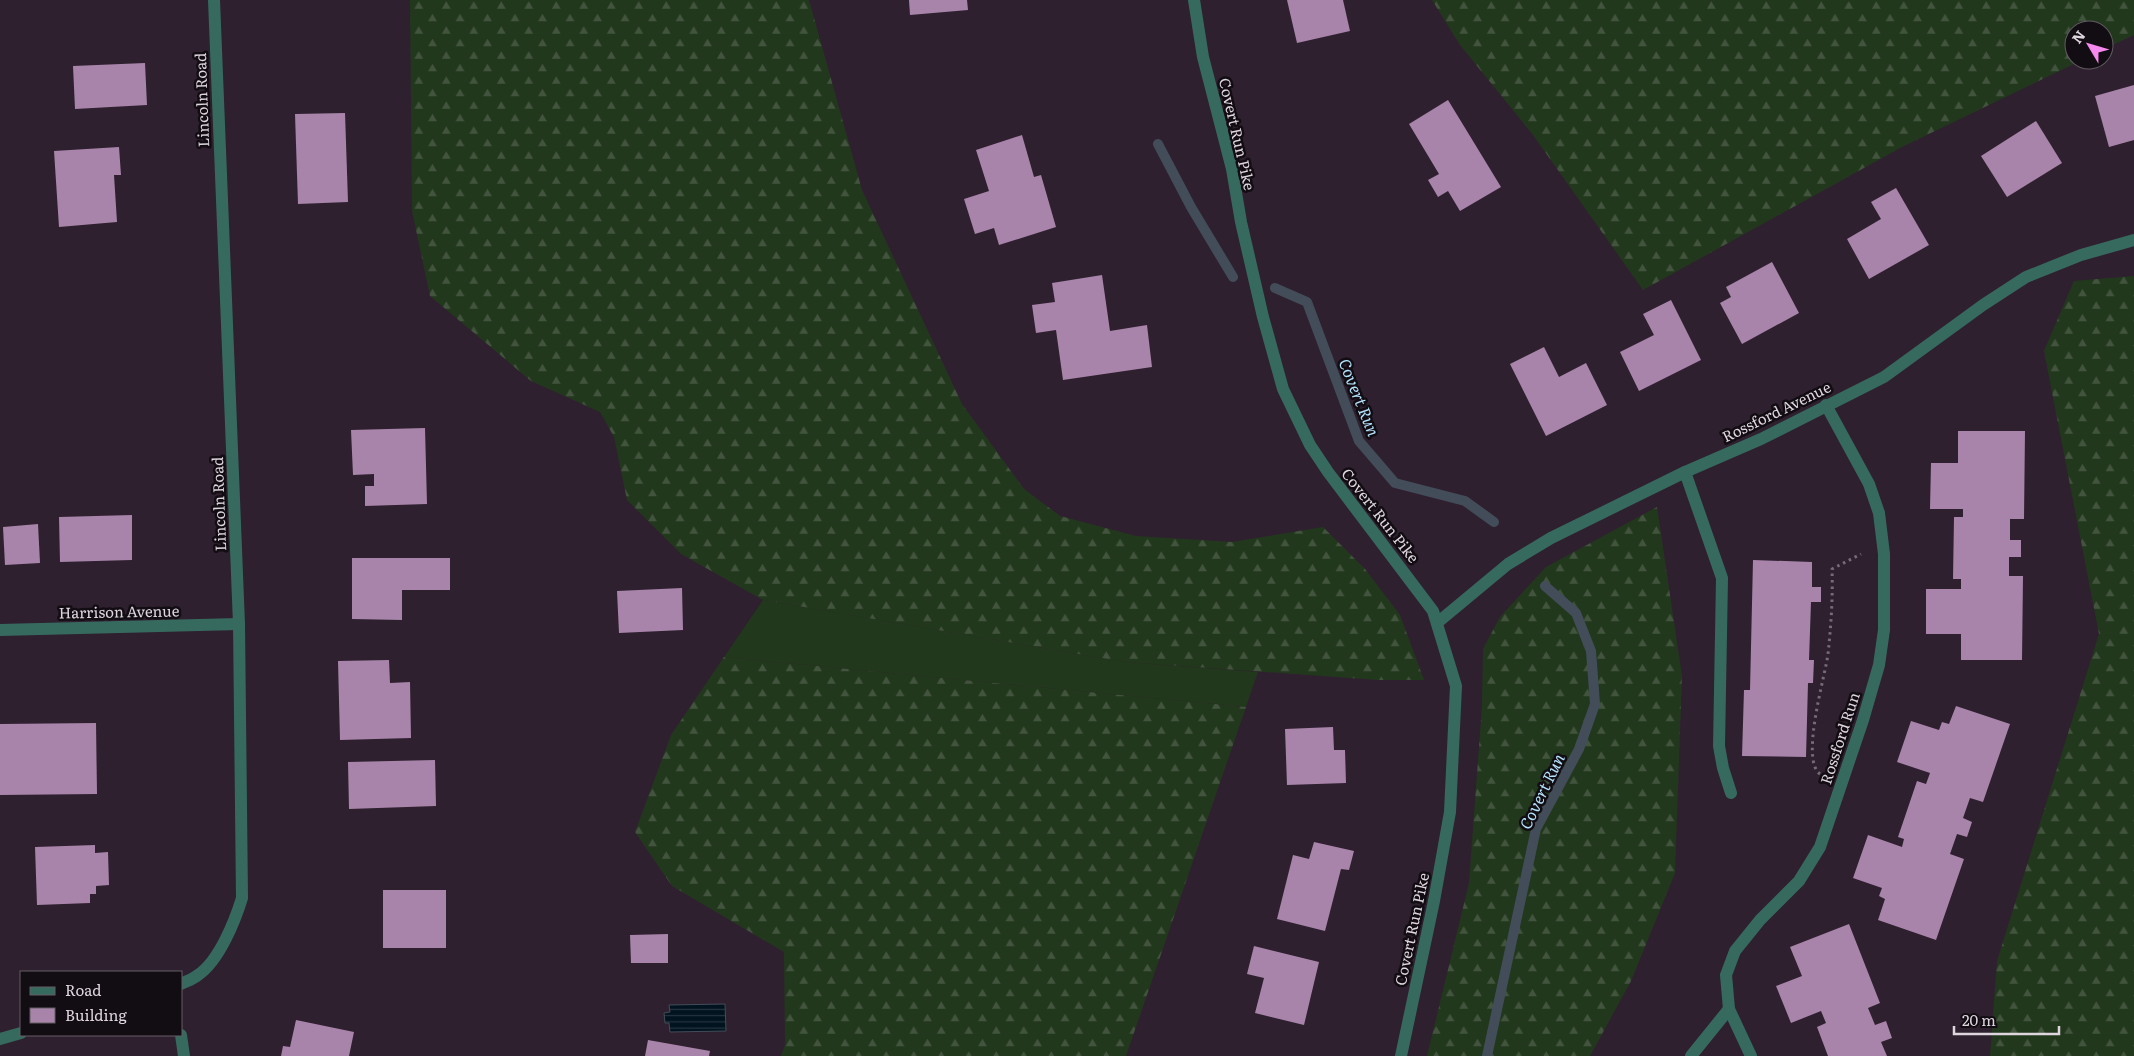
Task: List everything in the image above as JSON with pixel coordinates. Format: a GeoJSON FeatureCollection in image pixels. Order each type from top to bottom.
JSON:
{"type":"FeatureCollection","features":[{"type":"Feature","properties":{"kind":"street","name":"Lincoln Road"},"geometry":{"type":"LineString","coordinates":[[182,983],[200,974],[217,953],[233,926],[242,898],[239,624],[214,0]]}},
{"type":"Feature","properties":{"kind":"street","name":"Covert Run Pike"},"geometry":{"type":"LineString","coordinates":[[1194,0],[1202,57],[1232,169],[1241,222],[1263,317],[1283,389],[1310,445],[1328,472],[1372,533],[1413,582],[1433,611],[1456,686],[1450,804],[1434,901],[1401,1056]]}},
{"type":"Feature","properties":{"kind":"street","name":"Rossford Avenue"},"geometry":{"type":"LineString","coordinates":[[1437,623],[1508,564],[1551,538],[1685,472],[1761,439],[1884,377],[1983,305],[2026,277],[2081,255],[2134,240]]}},
{"type":"Feature","properties":{"kind":"street","name":"Rossford Run"},"geometry":{"type":"LineString","coordinates":[[1751,1056],[1729,1009],[1726,975],[1735,951],[1760,920],[1799,881],[1820,847],[1864,720],[1879,665],[1884,630],[1882,543],[1879,513],[1869,484],[1826,405]]}},
{"type":"Feature","properties":{"kind":"street"},"geometry":{"type":"LineString","coordinates":[[1685,472],[1722,578],[1719,746],[1723,768],[1731,793]]}},
{"type":"Feature","properties":{"kind":"street","name":"Harrison Avenue"},"geometry":{"type":"LineString","coordinates":[[0,630],[239,624]]}},
{"type":"Feature","properties":{"kind":"street"},"geometry":{"type":"LineString","coordinates":[[1691,1056],[1729,1009]]}},
{"type":"Feature","properties":{"kind":"street"},"geometry":{"type":"LineString","coordinates":[[0,1039],[20,1033]]}},
{"type":"Feature","properties":{"kind":"street"},"geometry":{"type":"LineString","coordinates":[[181,1036],[184,1056]]}},
{"type":"Feature","properties":{"kind":"path"},"geometry":{"type":"LineString","coordinates":[[1840,790],[1816,772],[1812,753],[1815,719],[1828,656],[1832,569],[1882,543]]}},
{"type":"Feature","properties":{"kind":"green space"},"geometry":{"type":"Polygon","coordinates":[[[410,0],[809,0],[862,190],[962,404],[1024,489],[1060,516],[1136,536],[1232,542],[1323,527],[1365,569],[1400,615],[1424,680],[1378,680],[1125,662],[763,600],[681,554],[627,500],[614,437],[600,412],[531,381],[430,296],[412,211],[410,0]]]}},
{"type":"Feature","properties":{"kind":"green space"},"geometry":{"type":"Polygon","coordinates":[[[1432,0],[2134,0],[2134,35],[2114,44],[2114,20],[2064,20],[2064,69],[1902,147],[1643,290],[1533,135],[1460,45],[1432,0]]]}},
{"type":"Feature","properties":{"kind":"green space"},"geometry":{"type":"Polygon","coordinates":[[[2134,276],[2134,1056],[1990,1056],[1997,961],[2099,634],[2044,351],[2074,281],[2134,276]]]}},
{"type":"Feature","properties":{"kind":"green space"},"geometry":{"type":"Polygon","coordinates":[[[1657,507],[1682,676],[1675,873],[1631,981],[1590,1056],[1427,1056],[1469,883],[1482,706],[1483,649],[1500,617],[1546,567],[1657,507]]]}},
{"type":"Feature","properties":{"kind":"green space"},"geometry":{"type":"Polygon","coordinates":[[[763,600],[1125,662],[1258,672],[1246,707],[724,657],[763,600]]]}},
{"type":"Feature","properties":{"kind":"green space"},"geometry":{"type":"Polygon","coordinates":[[[724,657],[1246,707],[1126,1056],[781,1056],[785,1045],[784,952],[672,886],[635,832],[671,735],[724,657]]]}},
{"type":"Feature","properties":{"kind":"water"},"geometry":{"type":"Polygon","coordinates":[[[725,1004],[726,1031],[670,1032],[669,1023],[665,1023],[664,1013],[670,1012],[669,1005],[725,1004]]]}},
{"type":"Feature","properties":{"kind":"building"},"geometry":{"type":"Polygon","coordinates":[[[909,0],[967,0],[968,10],[910,15],[909,0]]]}},
{"type":"Feature","properties":{"kind":"building"},"geometry":{"type":"Polygon","coordinates":[[[1287,0],[1343,0],[1350,31],[1297,43],[1287,0]]]}},
{"type":"Feature","properties":{"kind":"building"},"geometry":{"type":"Polygon","coordinates":[[[145,63],[147,105],[75,109],[73,66],[145,63]]]}},
{"type":"Feature","properties":{"kind":"building"},"geometry":{"type":"Polygon","coordinates":[[[2134,85],[2134,140],[2109,147],[2095,96],[2134,85]]]}},
{"type":"Feature","properties":{"kind":"building"},"geometry":{"type":"Polygon","coordinates":[[[1448,100],[1501,187],[1460,211],[1448,191],[1438,197],[1428,180],[1439,174],[1409,124],[1448,100]]]}},
{"type":"Feature","properties":{"kind":"building"},"geometry":{"type":"Polygon","coordinates":[[[345,113],[348,202],[298,204],[295,114],[345,113]]]}},
{"type":"Feature","properties":{"kind":"building"},"geometry":{"type":"Polygon","coordinates":[[[2036,121],[2062,163],[2007,197],[1981,156],[2036,121]]]}},
{"type":"Feature","properties":{"kind":"building"},"geometry":{"type":"Polygon","coordinates":[[[1022,135],[1034,177],[1041,175],[1056,227],[999,245],[994,228],[975,234],[964,199],[989,191],[976,150],[1022,135]]]}},
{"type":"Feature","properties":{"kind":"building"},"geometry":{"type":"Polygon","coordinates":[[[119,147],[121,175],[114,175],[117,222],[59,227],[54,151],[119,147]]]}},
{"type":"Feature","properties":{"kind":"building"},"geometry":{"type":"Polygon","coordinates":[[[1896,188],[1929,245],[1869,279],[1847,239],[1881,219],[1871,202],[1896,188]]]}},
{"type":"Feature","properties":{"kind":"building"},"geometry":{"type":"Polygon","coordinates":[[[1772,262],[1799,313],[1742,344],[1720,303],[1731,297],[1726,287],[1772,262]]]}},
{"type":"Feature","properties":{"kind":"building"},"geometry":{"type":"Polygon","coordinates":[[[1102,275],[1110,331],[1147,325],[1152,367],[1063,380],[1056,330],[1036,333],[1032,305],[1055,302],[1052,283],[1102,275]]]}},
{"type":"Feature","properties":{"kind":"building"},"geometry":{"type":"Polygon","coordinates":[[[1671,300],[1701,360],[1639,391],[1620,352],[1654,335],[1643,314],[1671,300]]]}},
{"type":"Feature","properties":{"kind":"building"},"geometry":{"type":"Polygon","coordinates":[[[1544,347],[1559,377],[1586,363],[1607,405],[1546,436],[1510,364],[1544,347]]]}},
{"type":"Feature","properties":{"kind":"building"},"geometry":{"type":"Polygon","coordinates":[[[425,428],[427,504],[365,506],[365,486],[374,486],[374,474],[353,475],[351,430],[425,428]]]}},
{"type":"Feature","properties":{"kind":"building"},"geometry":{"type":"Polygon","coordinates":[[[1958,431],[2025,431],[2024,519],[2010,519],[2010,540],[2021,540],[2021,557],[2009,557],[2009,576],[2023,576],[2022,660],[1961,660],[1961,634],[1926,634],[1926,589],[1961,589],[1961,579],[1953,579],[1954,517],[1963,517],[1963,509],[1930,509],[1931,463],[1958,463],[1958,431]]]}},
{"type":"Feature","properties":{"kind":"building"},"geometry":{"type":"Polygon","coordinates":[[[132,515],[132,560],[60,562],[59,517],[132,515]]]}},
{"type":"Feature","properties":{"kind":"building"},"geometry":{"type":"Polygon","coordinates":[[[38,524],[40,563],[5,565],[3,527],[38,524]]]}},
{"type":"Feature","properties":{"kind":"building"},"geometry":{"type":"Polygon","coordinates":[[[352,558],[450,558],[450,590],[402,590],[402,620],[352,619],[352,558]]]}},
{"type":"Feature","properties":{"kind":"building"},"geometry":{"type":"Polygon","coordinates":[[[1753,560],[1812,562],[1812,587],[1821,587],[1821,602],[1811,602],[1809,660],[1814,660],[1813,683],[1808,683],[1806,757],[1742,756],[1744,690],[1750,690],[1753,560]]]}},
{"type":"Feature","properties":{"kind":"building"},"geometry":{"type":"Polygon","coordinates":[[[682,588],[683,630],[619,633],[617,591],[682,588]]]}},
{"type":"Feature","properties":{"kind":"building"},"geometry":{"type":"Polygon","coordinates":[[[389,660],[390,683],[410,682],[411,738],[340,740],[338,661],[389,660]]]}},
{"type":"Feature","properties":{"kind":"building"},"geometry":{"type":"Polygon","coordinates":[[[1956,706],[2010,724],[1983,802],[1970,798],[1963,818],[1972,822],[1967,837],[1957,834],[1950,854],[1964,859],[1936,940],[1878,920],[1885,899],[1879,896],[1882,888],[1853,878],[1868,835],[1902,847],[1904,839],[1898,837],[1917,781],[1926,784],[1930,773],[1897,762],[1911,721],[1939,730],[1942,722],[1949,724],[1956,706]]]}},
{"type":"Feature","properties":{"kind":"building"},"geometry":{"type":"Polygon","coordinates":[[[96,723],[97,794],[0,795],[0,724],[96,723]]]}},
{"type":"Feature","properties":{"kind":"building"},"geometry":{"type":"Polygon","coordinates":[[[1333,727],[1334,750],[1345,750],[1346,783],[1287,785],[1285,729],[1333,727]]]}},
{"type":"Feature","properties":{"kind":"building"},"geometry":{"type":"Polygon","coordinates":[[[435,760],[436,806],[349,809],[348,762],[435,760]]]}},
{"type":"Feature","properties":{"kind":"building"},"geometry":{"type":"Polygon","coordinates":[[[1314,842],[1354,851],[1349,870],[1341,869],[1325,931],[1277,919],[1293,855],[1309,859],[1314,842]]]}},
{"type":"Feature","properties":{"kind":"building"},"geometry":{"type":"Polygon","coordinates":[[[95,845],[95,853],[108,852],[109,885],[96,886],[96,894],[90,894],[90,903],[37,905],[35,847],[95,845]]]}},
{"type":"Feature","properties":{"kind":"building"},"geometry":{"type":"Polygon","coordinates":[[[383,890],[446,890],[446,948],[383,948],[383,890]]]}},
{"type":"Feature","properties":{"kind":"building"},"geometry":{"type":"Polygon","coordinates":[[[1849,924],[1880,1003],[1868,1008],[1875,1025],[1886,1021],[1892,1038],[1881,1042],[1887,1056],[1828,1056],[1817,1027],[1826,1023],[1821,1011],[1791,1023],[1776,986],[1802,976],[1790,947],[1849,924]]]}},
{"type":"Feature","properties":{"kind":"building"},"geometry":{"type":"Polygon","coordinates":[[[668,934],[668,963],[631,963],[630,935],[668,934]]]}},
{"type":"Feature","properties":{"kind":"building"},"geometry":{"type":"Polygon","coordinates":[[[1254,946],[1319,962],[1304,1025],[1255,1013],[1264,978],[1247,974],[1254,946]]]}},
{"type":"Feature","properties":{"kind":"building"},"geometry":{"type":"Polygon","coordinates":[[[296,1020],[354,1032],[349,1056],[281,1056],[283,1046],[290,1047],[296,1020]]]}},
{"type":"Feature","properties":{"kind":"building"},"geometry":{"type":"Polygon","coordinates":[[[648,1040],[710,1051],[709,1056],[645,1056],[648,1040]]]}},
{"type":"Feature","properties":{"kind":"waterway","name":"Covert Run"},"geometry":{"type":"LineString","coordinates":[[1158,144],[1191,207],[1233,277]]}},
{"type":"Feature","properties":{"kind":"waterway","name":"Covert Run"},"geometry":{"type":"LineString","coordinates":[[1275,288],[1307,302],[1359,441],[1395,483],[1465,501],[1494,522]]}},
{"type":"Feature","properties":{"kind":"waterway","name":"Covert Run"},"geometry":{"type":"LineString","coordinates":[[1487,1056],[1536,829],[1579,749],[1595,704],[1591,651],[1576,613],[1545,586]]}}]}
